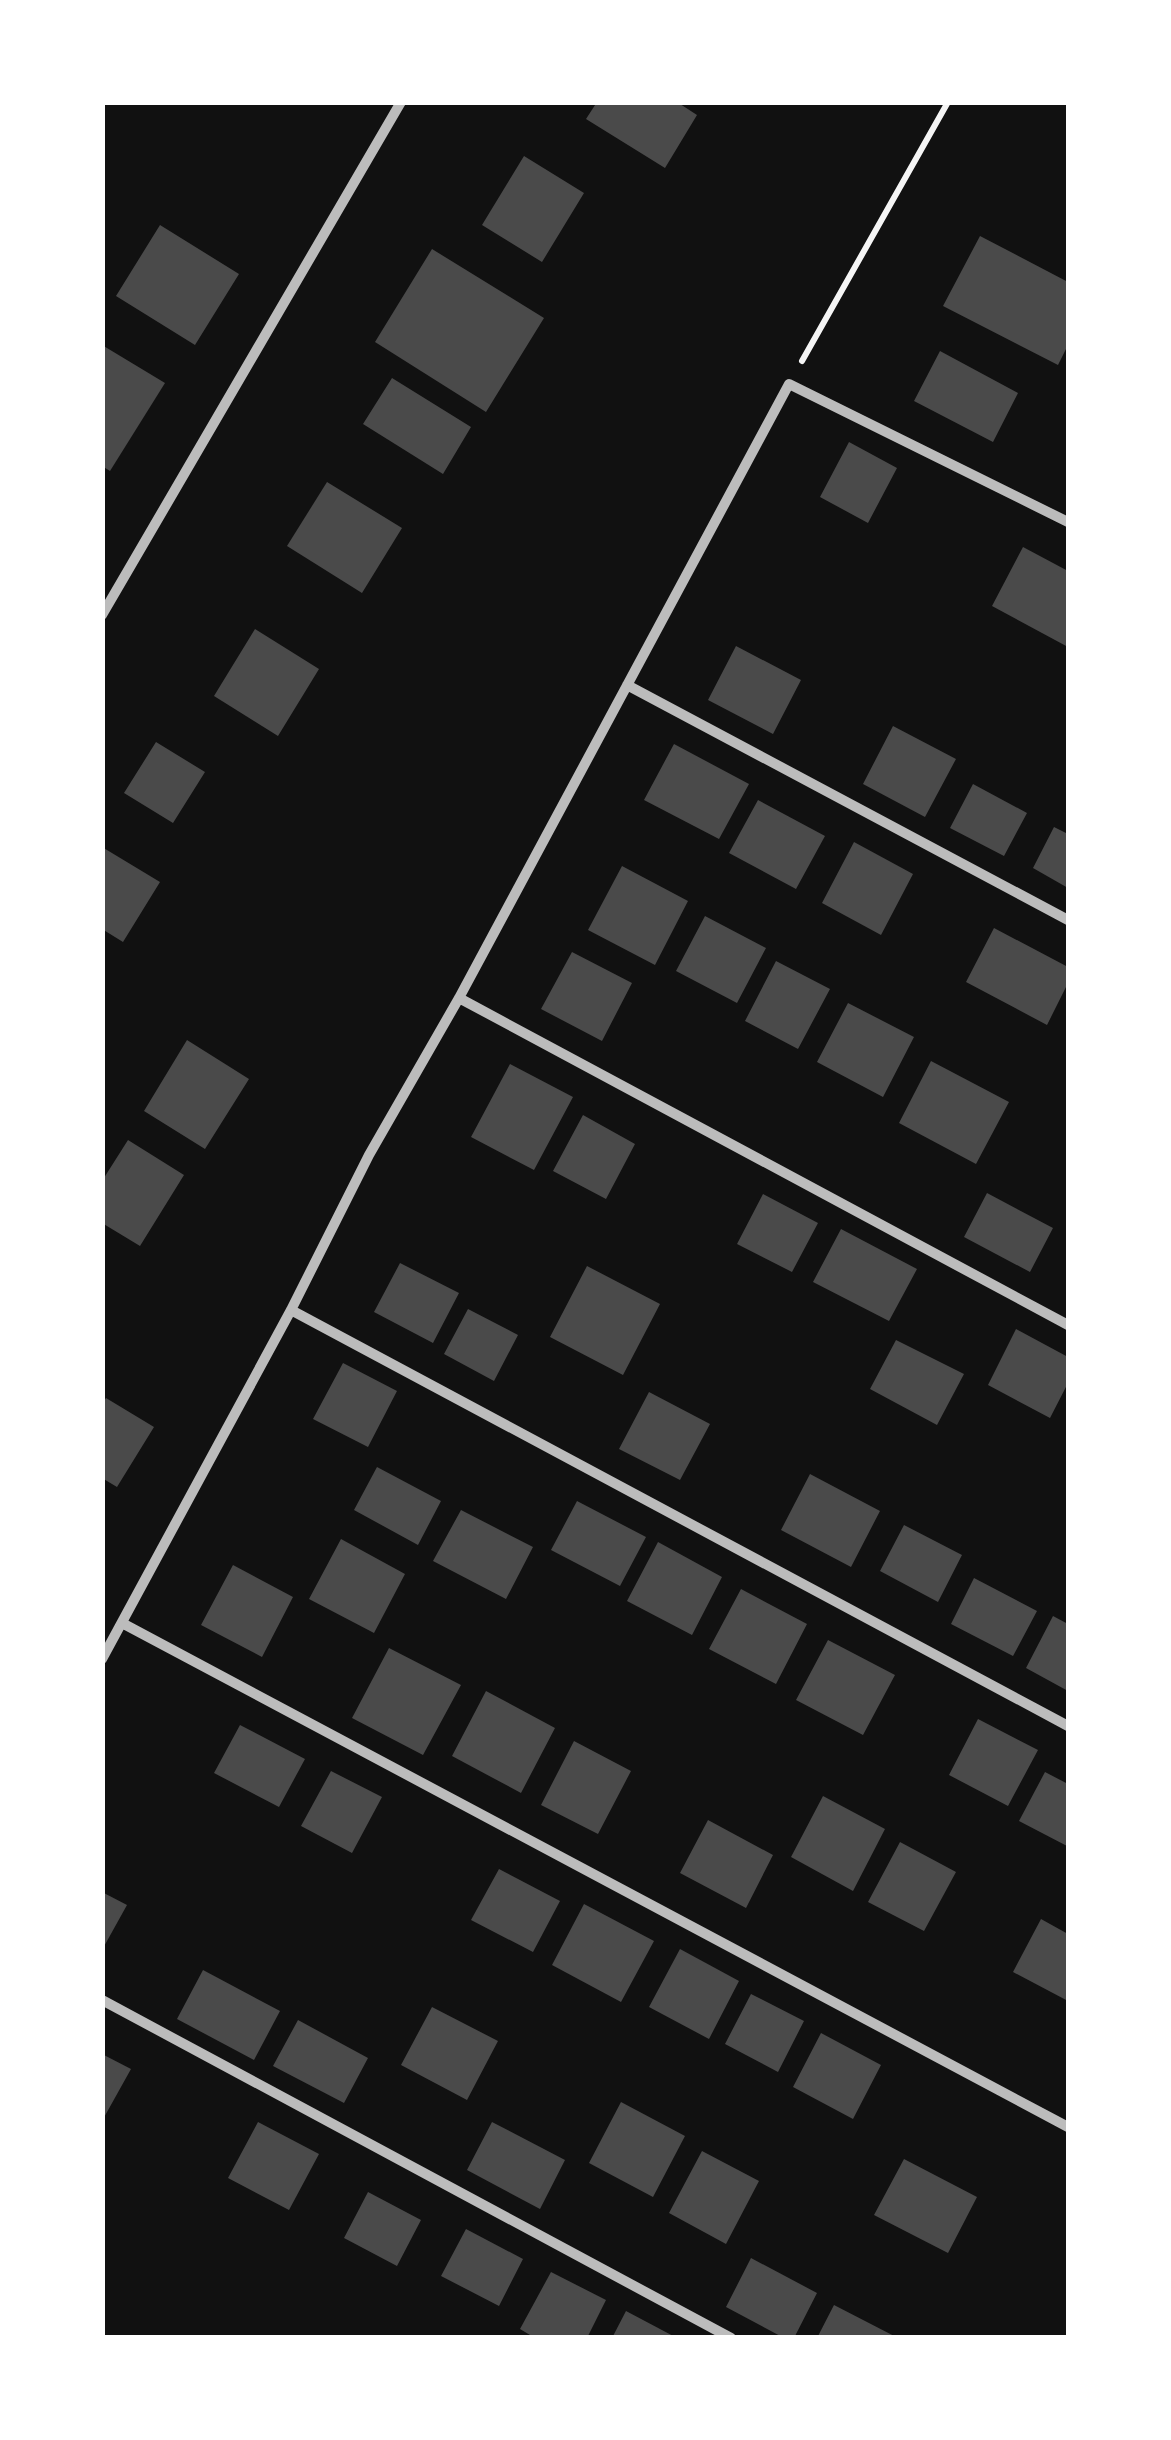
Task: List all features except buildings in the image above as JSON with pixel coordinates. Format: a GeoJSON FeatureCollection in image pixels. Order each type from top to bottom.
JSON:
{"type":"FeatureCollection","features":[{"type":"Feature","properties":{"kind":"street"},"geometry":{"type":"LineString","coordinates":[[102,615],[401,102]]}},
{"type":"Feature","properties":{"kind":"street"},"geometry":{"type":"LineString","coordinates":[[102,1659],[291,1310],[369,1155],[458,998],[789,384],[1068,522]]}},
{"type":"Feature","properties":{"kind":"street"},"geometry":{"type":"LineString","coordinates":[[628,685],[1068,920]]}},
{"type":"Feature","properties":{"kind":"street"},"geometry":{"type":"LineString","coordinates":[[458,998],[1068,1325]]}},
{"type":"Feature","properties":{"kind":"street"},"geometry":{"type":"LineString","coordinates":[[291,1310],[1068,1726]]}},
{"type":"Feature","properties":{"kind":"street"},"geometry":{"type":"LineString","coordinates":[[122,1623],[1068,2126]]}},
{"type":"Feature","properties":{"kind":"street"},"geometry":{"type":"LineString","coordinates":[[102,2000],[731,2338]]}},
{"type":"Feature","properties":{"kind":"path"},"geometry":{"type":"LineString","coordinates":[[789,384],[948,102]]}}]}
